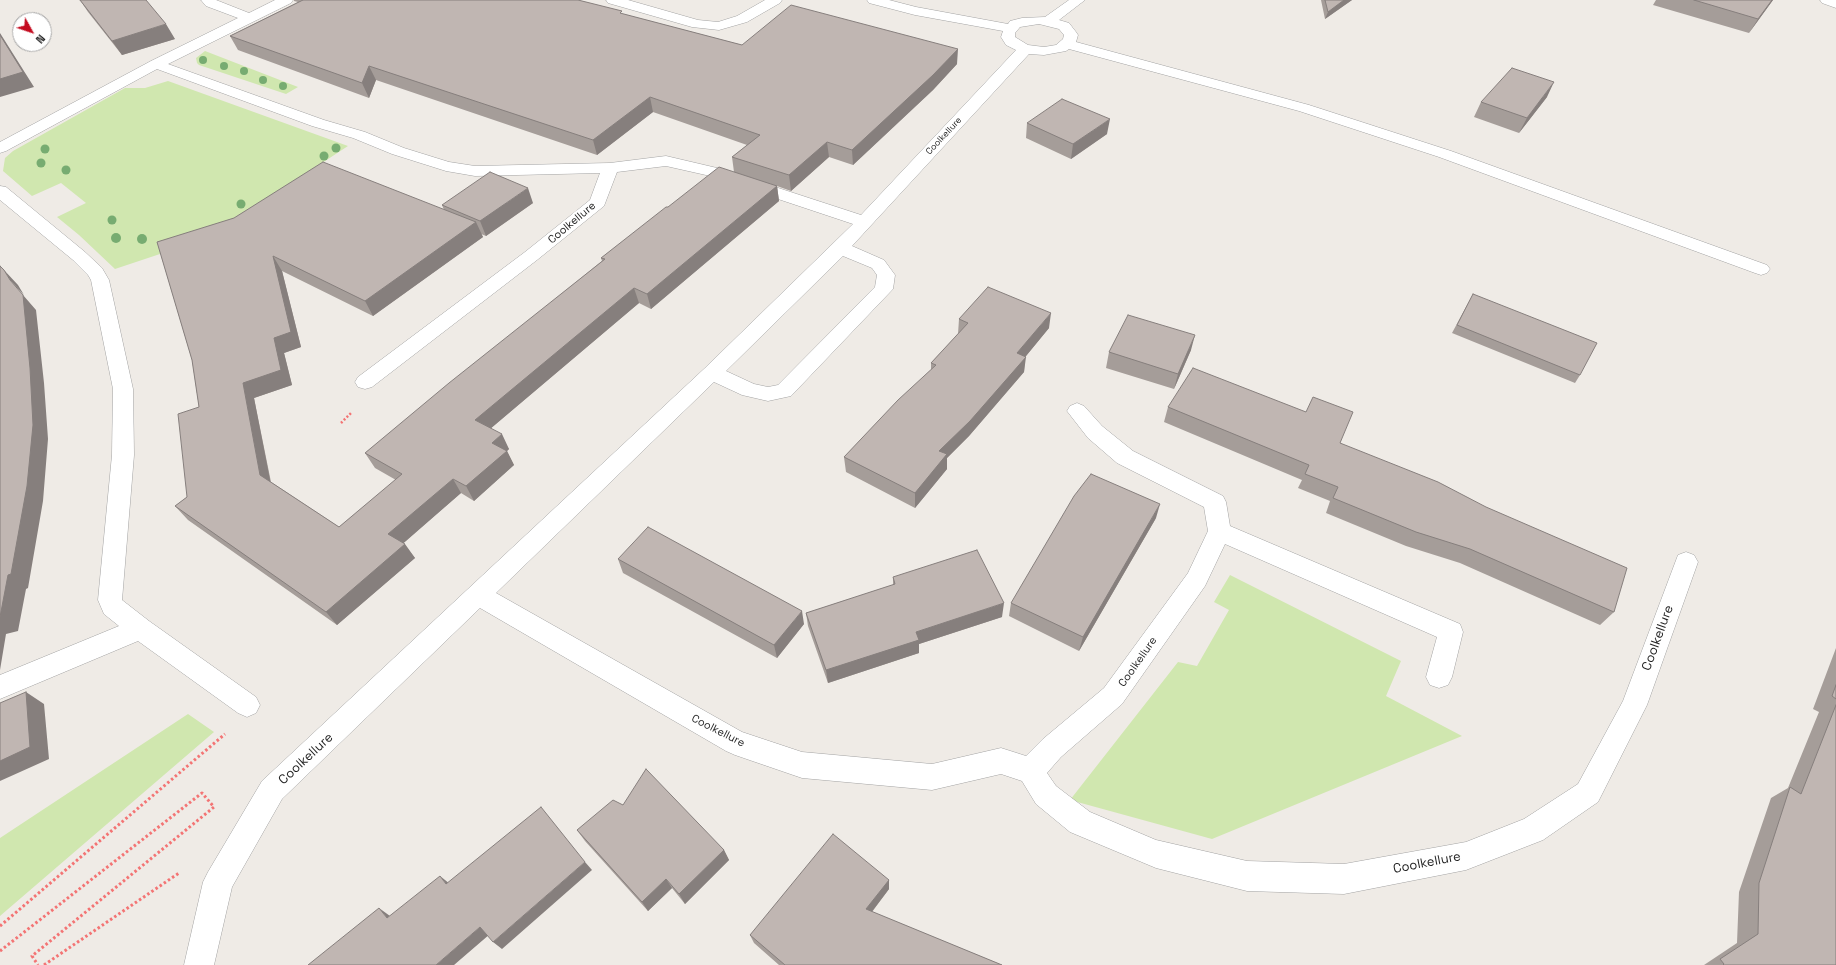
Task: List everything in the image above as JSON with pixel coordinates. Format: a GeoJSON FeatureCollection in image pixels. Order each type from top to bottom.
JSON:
{"type":"FeatureCollection","features":[{"type":"Feature","properties":{"kind":"street"},"geometry":{"type":"LineString","coordinates":[[208,0],[211,4],[249,18]]}},
{"type":"Feature","properties":{"kind":"street"},"geometry":{"type":"LineString","coordinates":[[0,148],[156,64],[286,0]]}},
{"type":"Feature","properties":{"kind":"street"},"geometry":{"type":"LineString","coordinates":[[613,0],[635,3],[697,24],[719,26],[742,19],[775,0]]}},
{"type":"Feature","properties":{"kind":"street"},"geometry":{"type":"LineString","coordinates":[[874,0],[915,11],[1010,28],[1022,22],[1048,21],[1064,26],[1068,30],[1071,35],[1067,44]]}},
{"type":"Feature","properties":{"kind":"street"},"geometry":{"type":"LineString","coordinates":[[1048,21],[1078,0]]}},
{"type":"Feature","properties":{"kind":"street"},"geometry":{"type":"LineString","coordinates":[[1827,0],[1836,4]]}},
{"type":"Feature","properties":{"kind":"street"},"geometry":{"type":"LineString","coordinates":[[1010,28],[1008,37],[1011,42],[1025,49],[1044,51],[1053,50],[1067,44],[1304,108],[1445,154],[1761,269]]}},
{"type":"Feature","properties":{"kind":"street","name":"Coolkellure"},"geometry":{"type":"LineString","coordinates":[[199,965],[218,882],[272,790],[712,373],[840,248],[1025,49]]}},
{"type":"Feature","properties":{"kind":"street"},"geometry":{"type":"LineString","coordinates":[[156,64],[311,120],[358,135],[398,151],[446,166],[475,171],[610,168],[653,162],[666,162],[711,171],[864,222]]}},
{"type":"Feature","properties":{"kind":"street","name":"Coolkellure"},"geometry":{"type":"LineString","coordinates":[[365,382],[531,256],[598,202],[610,168]]}},
{"type":"Feature","properties":{"kind":"street"},"geometry":{"type":"LineString","coordinates":[[0,191],[80,256],[96,272],[100,280],[122,389],[123,455],[110,590],[110,600],[113,607],[140,629],[247,705]]}},
{"type":"Feature","properties":{"kind":"street"},"geometry":{"type":"LineString","coordinates":[[712,373],[749,390],[768,394],[784,391],[884,288],[886,276],[878,264],[840,248]]}},
{"type":"Feature","properties":{"kind":"street"},"geometry":{"type":"LineString","coordinates":[[1077,411],[1095,432],[1125,458],[1215,502],[1219,532],[1451,632],[1439,677]]}},
{"type":"Feature","properties":{"kind":"street","name":"Coolkellure"},"geometry":{"type":"LineString","coordinates":[[1031,771],[1052,748],[1114,696],[1197,579],[1219,532]]}},
{"type":"Feature","properties":{"kind":"street","name":"Coolkellure"},"geometry":{"type":"LineString","coordinates":[[478,595],[735,742],[802,765],[932,776],[1001,761],[1031,771],[1046,795],[1080,822],[1156,854],[1248,876],[1344,879],[1466,856],[1533,830],[1588,793],[1634,705],[1686,562]]}},
{"type":"Feature","properties":{"kind":"street"},"geometry":{"type":"LineString","coordinates":[[0,687],[140,629]]}},
{"type":"Feature","properties":{"kind":"path"},"geometry":{"type":"LineString","coordinates":[[0,926],[230,730]]}},
{"type":"Feature","properties":{"kind":"path"},"geometry":{"type":"LineString","coordinates":[[0,951],[202,793],[214,808],[32,956],[38,965]]}},
{"type":"Feature","properties":{"kind":"path"},"geometry":{"type":"LineString","coordinates":[[44,965],[181,872]]}},
{"type":"Feature","properties":{"kind":"green space"},"geometry":{"type":"Polygon","coordinates":[[[205,51],[298,87],[286,94],[199,65],[196,58],[205,51]]]}},
{"type":"Feature","properties":{"kind":"green space"},"geometry":{"type":"Polygon","coordinates":[[[168,81],[348,146],[261,203],[247,225],[115,269],[79,235],[57,217],[86,203],[61,183],[32,196],[3,171],[5,158],[13,151],[125,88],[145,88],[168,81]]]}},
{"type":"Feature","properties":{"kind":"green space"},"geometry":{"type":"Polygon","coordinates":[[[1230,575],[1401,661],[1386,696],[1462,736],[1212,839],[1070,800],[1178,662],[1197,666],[1229,610],[1214,602],[1230,575]]]}},
{"type":"Feature","properties":{"kind":"green space"},"geometry":{"type":"Polygon","coordinates":[[[188,714],[214,732],[0,916],[0,838],[188,714]]]}},
{"type":"Feature","properties":{"kind":"building"},"geometry":{"type":"Polygon","coordinates":[[[80,0],[146,0],[166,24],[112,41],[80,0]]]}},
{"type":"Feature","properties":{"kind":"building"},"geometry":{"type":"Polygon","coordinates":[[[303,0],[578,0],[622,11],[620,13],[742,45],[791,5],[958,49],[933,75],[852,150],[827,142],[789,175],[732,157],[760,135],[650,97],[593,140],[369,66],[362,83],[230,36],[303,0]]]}},
{"type":"Feature","properties":{"kind":"building"},"geometry":{"type":"Polygon","coordinates":[[[1325,0],[1344,0],[1328,12],[1325,0]]]}},
{"type":"Feature","properties":{"kind":"building"},"geometry":{"type":"Polygon","coordinates":[[[1694,0],[1772,0],[1758,19],[1694,0]]]}},
{"type":"Feature","properties":{"kind":"building"},"geometry":{"type":"Polygon","coordinates":[[[0,35],[23,72],[0,79],[0,35]]]}},
{"type":"Feature","properties":{"kind":"building"},"geometry":{"type":"Polygon","coordinates":[[[1512,68],[1554,82],[1527,118],[1481,102],[1512,68]]]}},
{"type":"Feature","properties":{"kind":"building"},"geometry":{"type":"Polygon","coordinates":[[[1062,99],[1110,119],[1073,144],[1027,123],[1062,99]]]}},
{"type":"Feature","properties":{"kind":"building"},"geometry":{"type":"Polygon","coordinates":[[[323,162],[476,222],[365,301],[273,256],[291,332],[274,338],[281,370],[243,383],[260,475],[339,527],[402,474],[365,453],[449,383],[605,259],[601,258],[666,207],[668,207],[719,167],[777,186],[647,294],[634,288],[475,420],[502,434],[492,443],[507,451],[466,486],[453,479],[388,534],[405,544],[326,612],[175,506],[187,497],[178,414],[199,407],[192,360],[157,242],[234,218],[323,162]]]}},
{"type":"Feature","properties":{"kind":"building"},"geometry":{"type":"Polygon","coordinates":[[[490,172],[528,188],[480,221],[442,205],[490,172]]]}},
{"type":"Feature","properties":{"kind":"building"},"geometry":{"type":"Polygon","coordinates":[[[0,266],[23,295],[30,368],[33,425],[27,486],[11,574],[8,575],[0,617],[0,266]]]}},
{"type":"Feature","properties":{"kind":"building"},"geometry":{"type":"Polygon","coordinates":[[[988,287],[1051,313],[1017,353],[1026,357],[970,421],[939,451],[947,454],[915,493],[844,457],[898,400],[936,365],[931,363],[968,323],[959,319],[988,287]]]}},
{"type":"Feature","properties":{"kind":"building"},"geometry":{"type":"Polygon","coordinates":[[[1473,294],[1597,343],[1580,375],[1457,325],[1473,294]]]}},
{"type":"Feature","properties":{"kind":"building"},"geometry":{"type":"Polygon","coordinates":[[[1128,315],[1195,335],[1178,374],[1109,352],[1128,315]]]}},
{"type":"Feature","properties":{"kind":"building"},"geometry":{"type":"Polygon","coordinates":[[[1193,368],[1306,412],[1313,397],[1353,412],[1340,443],[1438,482],[1486,507],[1627,568],[1614,612],[1470,549],[1416,532],[1333,498],[1338,487],[1305,474],[1309,465],[1168,407],[1193,368]]]}},
{"type":"Feature","properties":{"kind":"building"},"geometry":{"type":"Polygon","coordinates":[[[1091,474],[1160,504],[1083,637],[1011,603],[1074,496],[1091,474]]]}},
{"type":"Feature","properties":{"kind":"building"},"geometry":{"type":"Polygon","coordinates":[[[648,527],[802,611],[774,645],[618,559],[648,527]]]}},
{"type":"Feature","properties":{"kind":"building"},"geometry":{"type":"Polygon","coordinates":[[[977,550],[1004,603],[916,632],[919,640],[826,670],[806,613],[895,584],[893,577],[977,550]]]}},
{"type":"Feature","properties":{"kind":"building"},"geometry":{"type":"Polygon","coordinates":[[[1836,685],[1836,699],[1832,696],[1836,685]]]}},
{"type":"Feature","properties":{"kind":"building"},"geometry":{"type":"Polygon","coordinates":[[[26,692],[30,747],[0,761],[0,703],[26,692]]]}},
{"type":"Feature","properties":{"kind":"building"},"geometry":{"type":"Polygon","coordinates":[[[1836,705],[1836,965],[1723,965],[1724,964],[1720,959],[1758,934],[1759,883],[1790,787],[1801,794],[1836,705]]]}},
{"type":"Feature","properties":{"kind":"building"},"geometry":{"type":"Polygon","coordinates":[[[646,769],[724,850],[679,894],[666,879],[642,902],[577,830],[613,800],[623,805],[646,769]]]}},
{"type":"Feature","properties":{"kind":"building"},"geometry":{"type":"Polygon","coordinates":[[[541,807],[585,862],[493,942],[480,927],[436,965],[308,965],[379,908],[387,918],[440,876],[446,884],[541,807]]]}},
{"type":"Feature","properties":{"kind":"building"},"geometry":{"type":"Polygon","coordinates":[[[833,834],[889,880],[866,909],[1002,965],[785,965],[750,935],[833,834]]]}}]}
